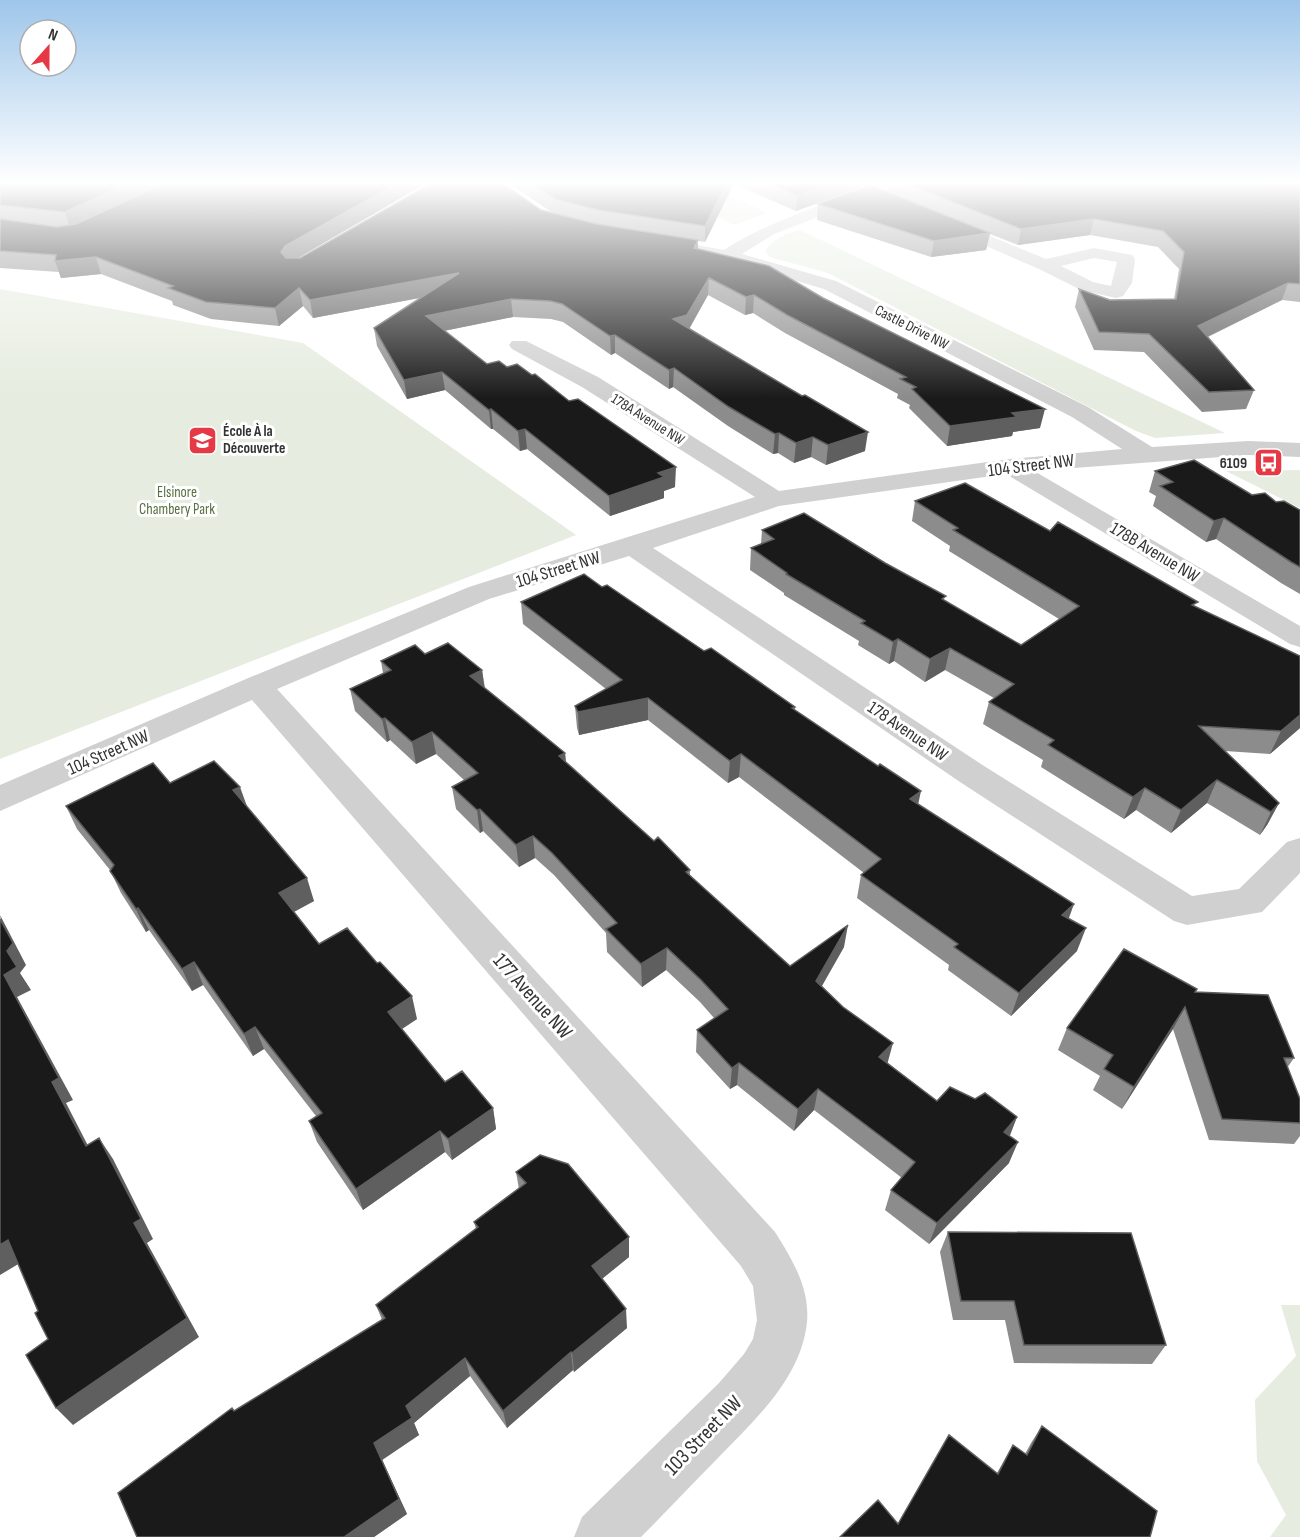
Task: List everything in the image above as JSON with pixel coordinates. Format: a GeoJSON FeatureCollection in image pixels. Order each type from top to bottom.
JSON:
{"type":"FeatureCollection","features":[{"type":"Feature","properties":{"kind":"street","name":"Castle Drive NW"},"geometry":{"type":"LineString","coordinates":[[733,255],[786,269],[830,285],[1080,412],[1148,454]]}},
{"type":"Feature","properties":{"kind":"street"},"geometry":{"type":"LineString","coordinates":[[1021,255],[1045,265]]}},
{"type":"Feature","properties":{"kind":"street","name":"178A Avenue NW"},"geometry":{"type":"LineString","coordinates":[[519,345],[590,382],[775,499]]}},
{"type":"Feature","properties":{"kind":"street","name":"104 Street NW"},"geometry":{"type":"LineString","coordinates":[[0,800],[257,686],[479,593],[633,546],[775,499],[1059,460],[1248,448],[1300,450]]}},
{"type":"Feature","properties":{"kind":"street","name":"178B Avenue NW"},"geometry":{"type":"LineString","coordinates":[[1009,466],[1300,638]]}},
{"type":"Feature","properties":{"kind":"street","name":"178 Avenue NW"},"geometry":{"type":"LineString","coordinates":[[633,546],[972,774],[1187,911],[1249,902],[1300,851]]}},
{"type":"Feature","properties":{"kind":"street","name":"177 Avenue NW"},"geometry":{"type":"LineString","coordinates":[[257,686],[758,1250],[777,1280],[782,1320]]}},
{"type":"Feature","properties":{"kind":"street","name":"103 Street NW"},"geometry":{"type":"LineString","coordinates":[[602,1537],[737,1401],[762,1372],[776,1347],[782,1320]]}},
{"type":"Feature","properties":{"kind":"green space"},"geometry":{"type":"Polygon","coordinates":[[[768,255],[852,255],[1225,433],[1155,438],[1136,431],[828,273],[768,255]]]}},
{"type":"Feature","properties":{"kind":"green space","name":"Elsinore Chambery Park"},"geometry":{"type":"Polygon","coordinates":[[[0,289],[303,343],[576,535],[0,759],[0,289]]]}},
{"type":"Feature","properties":{"kind":"green space"},"geometry":{"type":"Polygon","coordinates":[[[1300,470],[1300,508],[1226,471],[1300,470]]]}},
{"type":"Feature","properties":{"kind":"green space"},"geometry":{"type":"Polygon","coordinates":[[[1281,1305],[1300,1305],[1300,1537],[1270,1537],[1286,1515],[1257,1461],[1255,1400],[1296,1356],[1281,1305]]]}},
{"type":"Feature","properties":{"kind":"building"},"geometry":{"type":"Polygon","coordinates":[[[52,255],[283,255],[286,258],[300,258],[306,255],[722,255],[769,266],[823,298],[1045,409],[1012,413],[1017,417],[950,426],[912,389],[916,387],[900,379],[906,377],[787,315],[754,295],[746,297],[709,278],[687,315],[673,319],[802,396],[805,395],[868,432],[828,445],[813,437],[796,443],[779,433],[775,434],[729,407],[674,368],[669,370],[615,335],[610,336],[562,304],[550,301],[511,299],[426,316],[487,364],[499,361],[507,367],[517,364],[532,375],[535,374],[569,401],[578,399],[676,467],[658,473],[664,477],[609,496],[525,429],[518,431],[442,372],[404,380],[374,328],[459,273],[310,300],[299,288],[275,308],[206,302],[168,288],[173,286],[96,257],[55,261],[56,255],[52,255]]]}},
{"type":"Feature","properties":{"kind":"building"},"geometry":{"type":"Polygon","coordinates":[[[1184,255],[1300,255],[1300,284],[1288,283],[1198,326],[1254,390],[1209,392],[1149,334],[1099,332],[1079,289],[1110,300],[1176,299],[1184,255]]]}},
{"type":"Feature","properties":{"kind":"building"},"geometry":{"type":"Polygon","coordinates":[[[1194,460],[1252,495],[1265,493],[1276,502],[1284,501],[1300,510],[1300,567],[1224,518],[1214,521],[1160,486],[1173,482],[1155,471],[1194,460]]]}},
{"type":"Feature","properties":{"kind":"building"},"geometry":{"type":"Polygon","coordinates":[[[965,483],[1050,531],[1058,522],[1198,602],[1192,605],[1300,656],[1300,715],[1281,731],[1199,726],[1279,803],[1271,812],[1217,780],[1181,810],[1145,788],[1133,797],[1048,745],[1054,740],[989,702],[1014,684],[950,648],[930,659],[898,639],[893,642],[861,623],[865,621],[786,574],[751,548],[774,539],[762,530],[804,513],[885,563],[946,596],[942,599],[1021,645],[1079,606],[953,530],[958,528],[915,501],[965,483]]]}},
{"type":"Feature","properties":{"kind":"building"},"geometry":{"type":"Polygon","coordinates":[[[584,574],[602,587],[607,585],[704,651],[711,648],[795,707],[792,708],[878,766],[880,764],[921,791],[910,799],[1074,904],[1062,915],[1086,928],[1019,993],[954,947],[958,944],[861,875],[881,859],[741,754],[730,761],[648,698],[578,712],[575,706],[622,680],[521,602],[584,574]]]}},
{"type":"Feature","properties":{"kind":"building"},"geometry":{"type":"Polygon","coordinates":[[[448,643],[482,670],[470,676],[565,753],[559,756],[654,841],[658,837],[690,870],[686,872],[790,966],[848,925],[816,981],[843,1007],[893,1043],[879,1057],[937,1101],[950,1087],[975,1099],[985,1093],[1017,1117],[1004,1132],[1018,1142],[937,1223],[891,1190],[915,1162],[818,1089],[798,1109],[739,1063],[732,1068],[697,1030],[728,1009],[701,980],[667,948],[641,964],[606,929],[617,923],[552,853],[533,836],[516,845],[480,809],[477,810],[452,787],[478,773],[432,732],[412,742],[385,718],[382,719],[350,689],[391,670],[381,661],[415,645],[425,654],[448,643]]]}},
{"type":"Feature","properties":{"kind":"building"},"geometry":{"type":"Polygon","coordinates":[[[214,761],[240,787],[233,790],[307,878],[279,893],[319,944],[347,928],[377,963],[380,962],[412,996],[388,1012],[445,1082],[462,1071],[493,1108],[448,1139],[440,1131],[356,1189],[309,1121],[322,1113],[255,1027],[244,1034],[194,962],[182,969],[110,871],[114,865],[66,806],[153,763],[170,783],[214,761]]]}},
{"type":"Feature","properties":{"kind":"building"},"geometry":{"type":"Polygon","coordinates":[[[0,919],[13,943],[7,951],[17,967],[4,975],[59,1078],[52,1082],[86,1146],[99,1138],[141,1219],[134,1223],[187,1318],[56,1408],[26,1355],[48,1339],[35,1313],[38,1311],[8,1240],[0,1245],[0,919]]]}},
{"type":"Feature","properties":{"kind":"building"},"geometry":{"type":"Polygon","coordinates":[[[1124,949],[1197,989],[1195,992],[1268,995],[1294,1058],[1284,1058],[1300,1099],[1300,1123],[1222,1119],[1185,1007],[1134,1087],[1104,1069],[1113,1055],[1067,1028],[1124,949]]]}},
{"type":"Feature","properties":{"kind":"building"},"geometry":{"type":"Polygon","coordinates":[[[540,1155],[568,1164],[629,1237],[592,1266],[626,1309],[571,1352],[503,1411],[465,1358],[406,1406],[412,1418],[374,1443],[399,1499],[344,1537],[137,1537],[118,1493],[232,1408],[234,1411],[385,1318],[376,1305],[478,1227],[474,1222],[526,1183],[516,1172],[540,1155]]]}},
{"type":"Feature","properties":{"kind":"building"},"geometry":{"type":"Polygon","coordinates":[[[948,1232],[1131,1233],[1166,1345],[1024,1345],[1014,1301],[961,1301],[948,1232]]]}},
{"type":"Feature","properties":{"kind":"building"},"geometry":{"type":"Polygon","coordinates":[[[1042,1426],[1157,1511],[1150,1537],[840,1537],[878,1500],[898,1524],[949,1435],[998,1474],[1013,1445],[1027,1455],[1042,1426]]]}},
{"type":"Feature","properties":{"kind":"place","name":"École À la Découverte"},"geometry":{"type":"Point","coordinates":[202,440]}},
{"type":"Feature","properties":{"kind":"place","name":"6109"},"geometry":{"type":"Point","coordinates":[1268,463]}}]}
